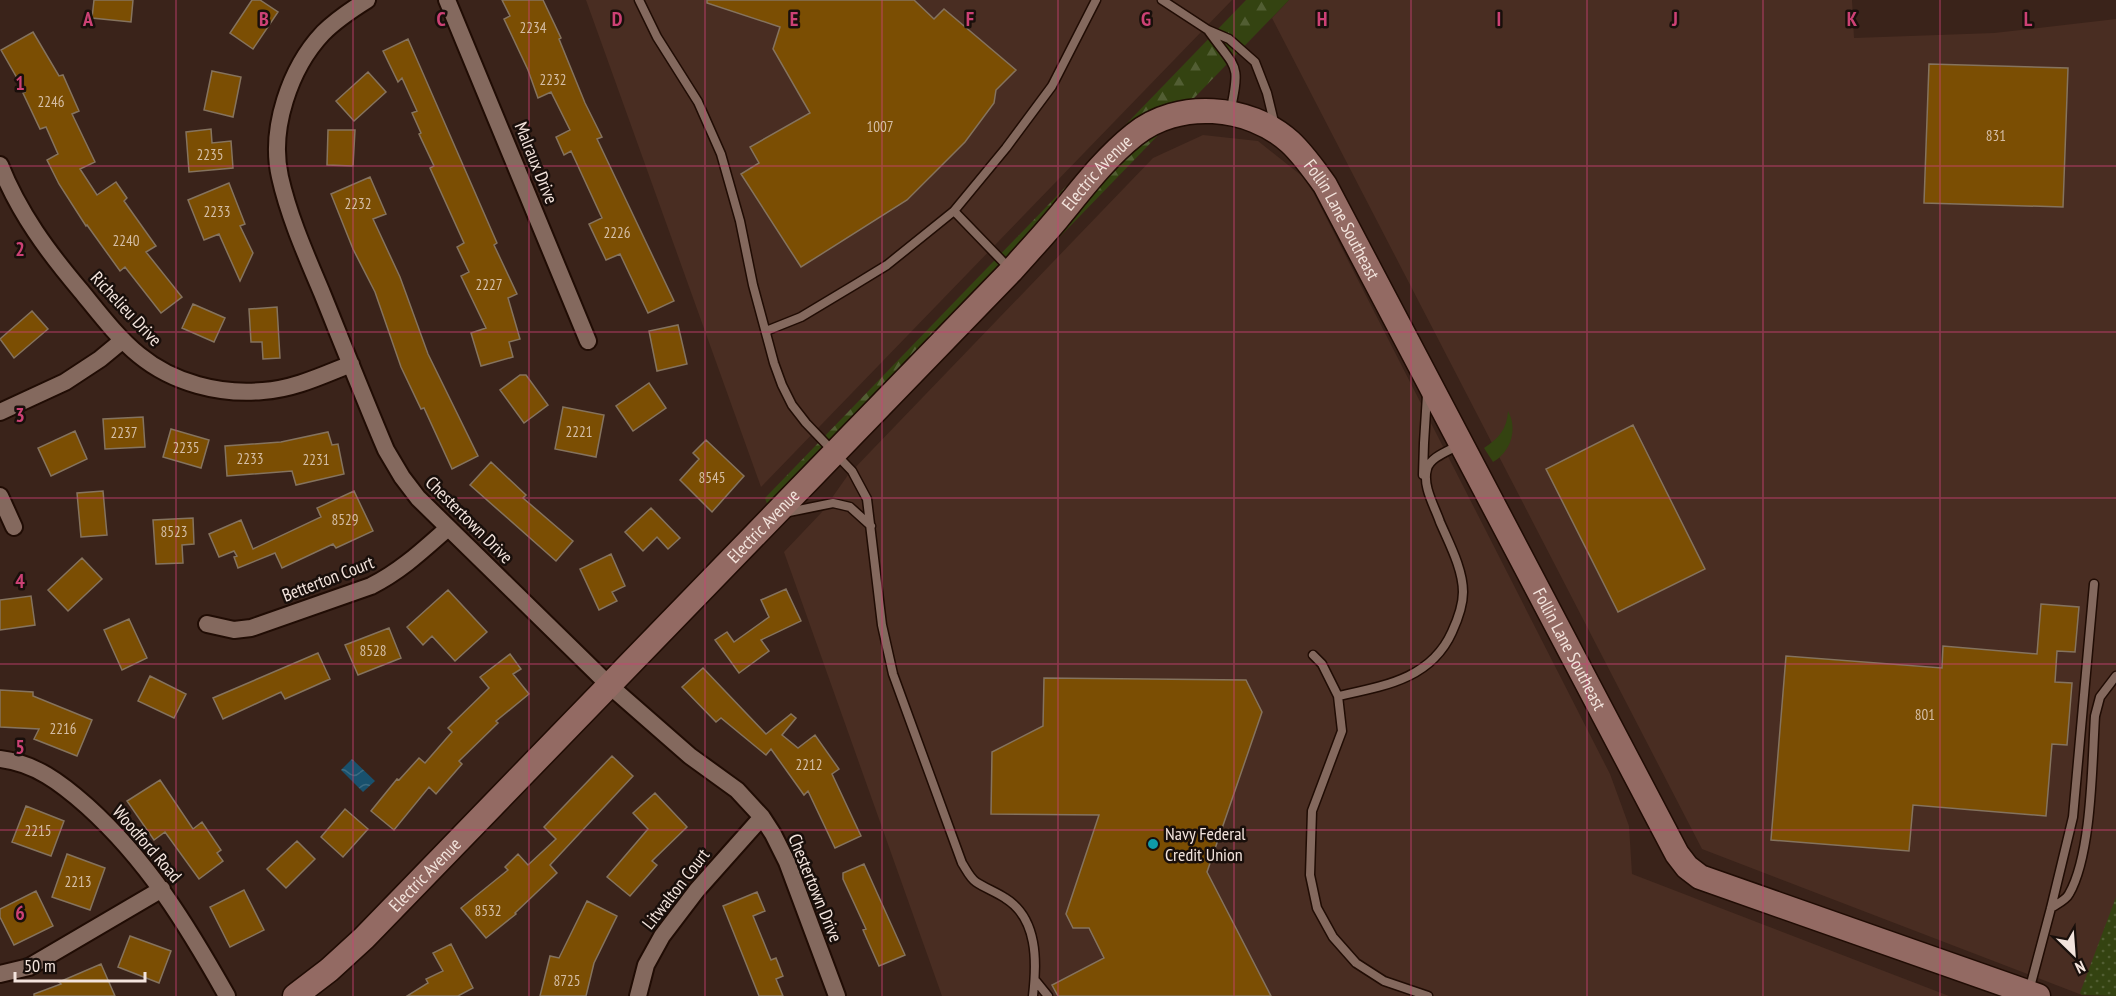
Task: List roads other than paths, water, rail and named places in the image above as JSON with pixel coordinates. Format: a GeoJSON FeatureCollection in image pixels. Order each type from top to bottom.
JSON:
{"type":"FeatureCollection","features":[{"type":"Feature","properties":{"kind":"street","name":"Chestertown Drive"},"geometry":{"type":"LineString","coordinates":[[367,0],[347,12],[323,34],[306,56],[292,81],[282,112],[278,130],[277,158],[279,176],[292,219],[386,450],[418,498],[448,528],[610,686],[690,756],[737,790],[762,817],[787,861],[837,996]]}},
{"type":"Feature","properties":{"kind":"street","name":"Malraux Drive"},"geometry":{"type":"LineString","coordinates":[[447,0],[588,341]]}},
{"type":"Feature","properties":{"kind":"street","name":"Electric Avenue"},"geometry":{"type":"LineString","coordinates":[[295,996],[329,970],[364,938],[610,686],[1011,271],[1087,181],[1134,135],[1169,117],[1193,112],[1230,113],[1254,120]]}},
{"type":"Feature","properties":{"kind":"street","name":"Follin Lane Southeast"},"geometry":{"type":"LineString","coordinates":[[1254,120],[1290,141],[1307,159],[1325,185],[1677,854],[1687,867],[1700,877],[2031,995]]}},
{"type":"Feature","properties":{"kind":"street","name":"Richelieu Drive"},"geometry":{"type":"LineString","coordinates":[[0,165],[23,215],[50,254],[123,340],[154,366],[181,380],[207,388],[237,392],[264,391],[293,386],[351,364]]}},
{"type":"Feature","properties":{"kind":"street"},"geometry":{"type":"LineString","coordinates":[[0,412],[65,382],[100,359],[123,340]]}},
{"type":"Feature","properties":{"kind":"street"},"geometry":{"type":"LineString","coordinates":[[0,496],[14,527]]}},
{"type":"Feature","properties":{"kind":"street","name":"Betterton Court"},"geometry":{"type":"LineString","coordinates":[[207,624],[234,630],[251,628],[371,586],[410,563],[448,528]]}},
{"type":"Feature","properties":{"kind":"street","name":"Woodford Road"},"geometry":{"type":"LineString","coordinates":[[0,759],[32,767],[63,786],[104,822],[131,850],[183,920],[227,996]]}},
{"type":"Feature","properties":{"kind":"street","name":"Litwalton Court"},"geometry":{"type":"LineString","coordinates":[[638,996],[646,965],[662,936],[698,890],[762,817]]}},
{"type":"Feature","properties":{"kind":"street"},"geometry":{"type":"LineString","coordinates":[[0,974],[29,967],[162,889]]}},
{"type":"Feature","properties":{"kind":"lane"},"geometry":{"type":"LineString","coordinates":[[639,0],[657,37],[698,102],[721,154],[774,363],[792,405],[813,431],[852,471],[869,505],[884,638],[896,683],[962,863],[974,881],[1007,899],[1020,913],[1033,938],[1035,980],[1033,996]]}},
{"type":"Feature","properties":{"kind":"lane"},"geometry":{"type":"LineString","coordinates":[[766,331],[801,318],[887,265],[954,211],[1006,148],[1052,86],[1096,0]]}},
{"type":"Feature","properties":{"kind":"lane"},"geometry":{"type":"LineString","coordinates":[[1162,0],[1208,30],[1229,39],[1255,62],[1269,101],[1276,132]]}},
{"type":"Feature","properties":{"kind":"lane"},"geometry":{"type":"LineString","coordinates":[[1208,30],[1233,62],[1237,73],[1230,113]]}},
{"type":"Feature","properties":{"kind":"lane"},"geometry":{"type":"LineString","coordinates":[[954,211],[1011,271]]}},
{"type":"Feature","properties":{"kind":"lane"},"geometry":{"type":"LineString","coordinates":[[1338,696],[1390,685],[1425,667],[1446,647],[1459,617],[1463,591],[1458,568],[1422,471],[1429,380]]}},
{"type":"Feature","properties":{"kind":"lane"},"geometry":{"type":"LineString","coordinates":[[1426,485],[1427,469],[1432,460],[1462,444]]}},
{"type":"Feature","properties":{"kind":"lane"},"geometry":{"type":"LineString","coordinates":[[775,515],[833,503],[850,507],[871,526]]}},
{"type":"Feature","properties":{"kind":"lane"},"geometry":{"type":"LineString","coordinates":[[2031,995],[2073,817],[2094,584]]}},
{"type":"Feature","properties":{"kind":"lane"},"geometry":{"type":"LineString","coordinates":[[1313,655],[1322,664],[1338,696],[1342,731],[1312,811],[1310,875],[1317,908],[1333,937],[1356,963],[1384,981],[1428,996]]}},
{"type":"Feature","properties":{"kind":"lane"},"geometry":{"type":"LineString","coordinates":[[2051,908],[2068,895],[2081,862],[2086,834],[2095,716],[2100,697],[2116,676]]}},
{"type":"Feature","properties":{"kind":"lane"},"geometry":{"type":"LineString","coordinates":[[1035,980],[1048,996]]}},
{"type":"Feature","properties":{"kind":"water"},"geometry":{"type":"Polygon","coordinates":[[[352,759],[375,781],[363,792],[341,770],[352,759]]]}},
{"type":"Feature","properties":{"kind":"place","name":"Navy Federal Credit Union"},"geometry":{"type":"Point","coordinates":[1153,844]}}]}
